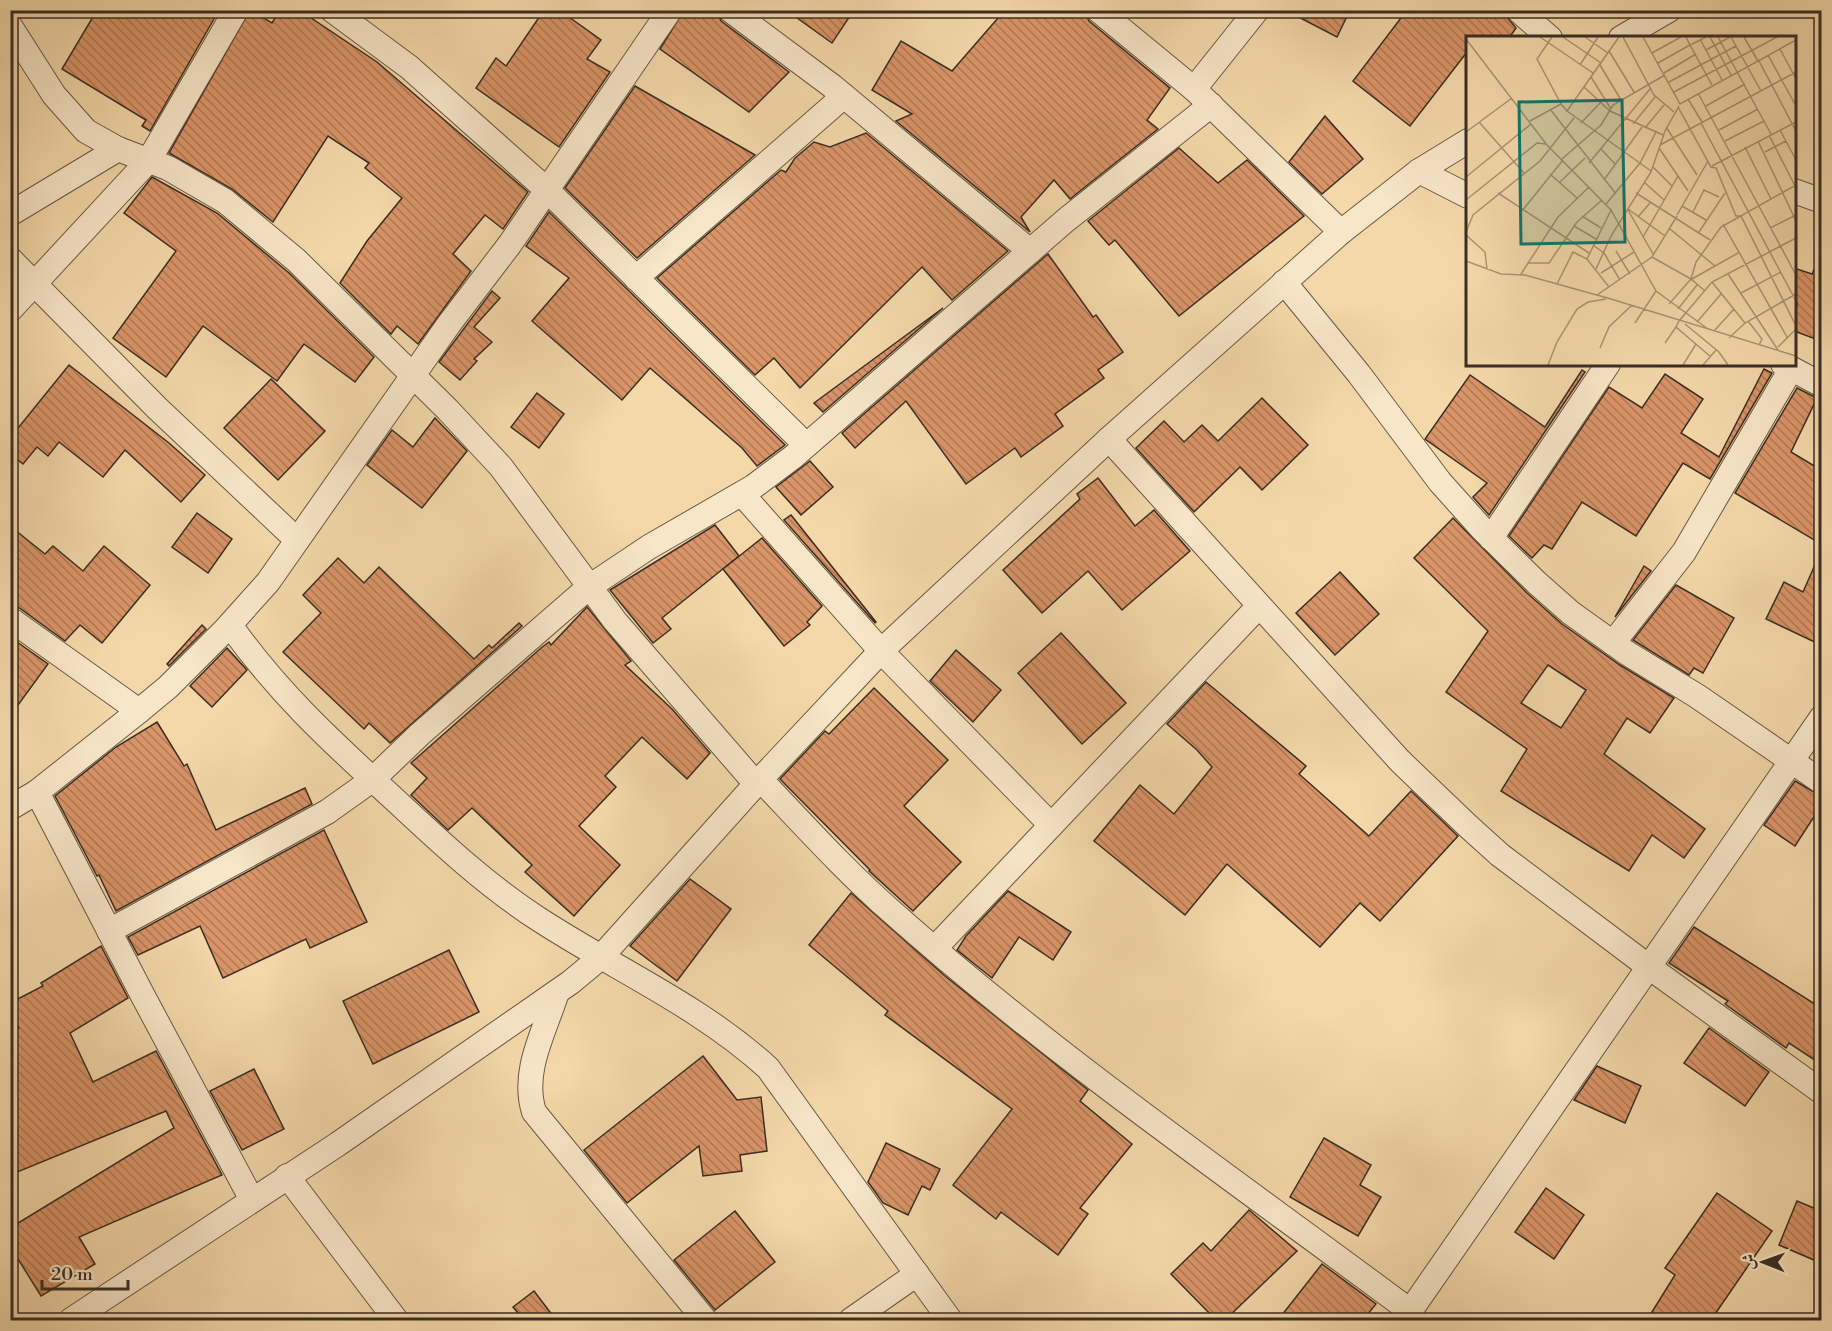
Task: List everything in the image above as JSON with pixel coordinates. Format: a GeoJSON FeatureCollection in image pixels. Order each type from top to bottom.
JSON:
{"type":"FeatureCollection","features":[{"type":"Feature","properties":{"kind":"street"},"geometry":{"type":"LineString","coordinates":[[10,310],[35,286],[149,160],[236,10]]}},
{"type":"Feature","properties":{"kind":"street"},"geometry":{"type":"LineString","coordinates":[[332,10],[409,67],[547,190],[806,445]]}},
{"type":"Feature","properties":{"kind":"street"},"geometry":{"type":"LineString","coordinates":[[10,808],[37,792],[168,687],[230,625],[267,582],[547,190],[670,10]]}},
{"type":"Feature","properties":{"kind":"street"},"geometry":{"type":"LineString","coordinates":[[730,10],[844,96],[1030,251]]}},
{"type":"Feature","properties":{"kind":"street"},"geometry":{"type":"LineString","coordinates":[[1098,10],[1202,97],[1341,232]]}},
{"type":"Feature","properties":{"kind":"street"},"geometry":{"type":"LineString","coordinates":[[109,931],[327,812],[372,780],[420,734],[589,587],[658,541],[742,494],[806,445],[1030,251],[1202,97],[1257,10]]}},
{"type":"Feature","properties":{"kind":"street"},"geometry":{"type":"LineString","coordinates":[[1518,10],[1548,36]]}},
{"type":"Feature","properties":{"kind":"street"},"geometry":{"type":"LineString","coordinates":[[1625,36],[1669,10]]}},
{"type":"Feature","properties":{"kind":"street"},"geometry":{"type":"LineString","coordinates":[[10,26],[54,95],[72,118],[86,131],[118,149],[149,160],[225,201],[263,231],[320,283],[413,376],[501,467],[589,587],[658,674],[758,782],[883,904],[991,996],[1144,1116],[1407,1316],[1821,717]]}},
{"type":"Feature","properties":{"kind":"street"},"geometry":{"type":"LineString","coordinates":[[636,278],[844,96]]}},
{"type":"Feature","properties":{"kind":"street"},"geometry":{"type":"LineString","coordinates":[[71,1320],[515,1024],[601,957],[758,782],[881,651],[1109,439],[1341,232],[1419,171],[1466,142]]}},
{"type":"Feature","properties":{"kind":"street"},"geometry":{"type":"LineString","coordinates":[[10,214],[118,149]]}},
{"type":"Feature","properties":{"kind":"street"},"geometry":{"type":"LineString","coordinates":[[1419,171],[1466,195]]}},
{"type":"Feature","properties":{"kind":"street"},"geometry":{"type":"LineString","coordinates":[[1796,192],[1821,201]]}},
{"type":"Feature","properties":{"kind":"street"},"geometry":{"type":"LineString","coordinates":[[10,259],[157,408],[297,540]]}},
{"type":"Feature","properties":{"kind":"street"},"geometry":{"type":"LineString","coordinates":[[1284,282],[1359,374],[1440,482],[1491,538],[1571,613],[1613,643],[1697,696],[1821,782]]}},
{"type":"Feature","properties":{"kind":"street"},"geometry":{"type":"LineString","coordinates":[[1491,538],[1607,366]]}},
{"type":"Feature","properties":{"kind":"street"},"geometry":{"type":"LineString","coordinates":[[1613,643],[1684,552],[1787,367],[1821,385]]}},
{"type":"Feature","properties":{"kind":"street"},"geometry":{"type":"LineString","coordinates":[[1109,439],[1400,761],[1469,827],[1500,855],[1821,1092]]}},
{"type":"Feature","properties":{"kind":"street"},"geometry":{"type":"LineString","coordinates":[[742,494],[881,651],[1051,825]]}},
{"type":"Feature","properties":{"kind":"street"},"geometry":{"type":"LineString","coordinates":[[935,948],[1259,606]]}},
{"type":"Feature","properties":{"kind":"street"},"geometry":{"type":"LineString","coordinates":[[10,619],[139,711]]}},
{"type":"Feature","properties":{"kind":"street"},"geometry":{"type":"LineString","coordinates":[[230,625],[276,686],[372,780],[506,898],[601,957],[675,998],[738,1042],[768,1068],[950,1320]]}},
{"type":"Feature","properties":{"kind":"street"},"geometry":{"type":"LineString","coordinates":[[37,792],[252,1200]]}},
{"type":"Feature","properties":{"kind":"street"},"geometry":{"type":"LineString","coordinates":[[557,992],[531,1067],[529,1089],[534,1112],[705,1320]]}},
{"type":"Feature","properties":{"kind":"street"},"geometry":{"type":"LineString","coordinates":[[287,1176],[396,1320]]}},
{"type":"Feature","properties":{"kind":"street"},"geometry":{"type":"LineString","coordinates":[[851,1320],[917,1274]]}},
{"type":"Feature","properties":{"kind":"building"},"geometry":{"type":"Polygon","coordinates":[[[97,10],[219,10],[150,131],[142,126],[146,120],[62,69],[97,10]]]}},
{"type":"Feature","properties":{"kind":"building"},"geometry":{"type":"Polygon","coordinates":[[[250,10],[272,23],[280,10],[299,10],[377,62],[528,192],[503,229],[485,215],[453,254],[471,271],[418,344],[397,326],[391,334],[340,283],[367,241],[402,198],[365,168],[369,163],[328,136],[273,222],[232,189],[169,153],[250,10]]]}},
{"type":"Feature","properties":{"kind":"building"},"geometry":{"type":"Polygon","coordinates":[[[544,10],[559,10],[601,40],[587,59],[610,72],[559,147],[476,88],[496,58],[506,66],[544,10]]]}},
{"type":"Feature","properties":{"kind":"building"},"geometry":{"type":"Polygon","coordinates":[[[684,10],[716,10],[721,21],[789,72],[749,112],[660,49],[684,10]]]}},
{"type":"Feature","properties":{"kind":"building"},"geometry":{"type":"Polygon","coordinates":[[[786,10],[854,10],[832,43],[786,10]]]}},
{"type":"Feature","properties":{"kind":"building"},"geometry":{"type":"Polygon","coordinates":[[[1005,10],[1084,10],[1089,21],[1170,88],[1147,120],[1158,129],[1070,199],[1054,180],[1021,217],[1030,232],[896,121],[912,114],[872,90],[901,41],[952,71],[1005,10]]]}},
{"type":"Feature","properties":{"kind":"building"},"geometry":{"type":"Polygon","coordinates":[[[1285,10],[1350,10],[1337,37],[1285,10]]]}},
{"type":"Feature","properties":{"kind":"building"},"geometry":{"type":"Polygon","coordinates":[[[1407,10],[1501,10],[1516,28],[1510,36],[1466,36],[1466,53],[1410,126],[1353,81],[1407,10]]]}},
{"type":"Feature","properties":{"kind":"building"},"geometry":{"type":"Polygon","coordinates":[[[635,86],[755,155],[637,258],[565,188],[635,86]]]}},
{"type":"Feature","properties":{"kind":"building"},"geometry":{"type":"Polygon","coordinates":[[[1325,116],[1363,159],[1322,194],[1289,162],[1325,116]]]}},
{"type":"Feature","properties":{"kind":"building"},"geometry":{"type":"Polygon","coordinates":[[[866,133],[1008,251],[952,300],[922,267],[800,388],[774,358],[755,375],[657,278],[781,170],[786,172],[795,158],[814,142],[830,147],[866,133]]]}},
{"type":"Feature","properties":{"kind":"building"},"geometry":{"type":"Polygon","coordinates":[[[1179,148],[1218,183],[1247,160],[1304,216],[1179,316],[1115,240],[1109,245],[1088,221],[1179,148]]]}},
{"type":"Feature","properties":{"kind":"building"},"geometry":{"type":"Polygon","coordinates":[[[152,177],[217,213],[289,273],[374,357],[355,382],[304,344],[277,381],[203,326],[166,377],[113,338],[176,251],[124,213],[152,177]]]}},
{"type":"Feature","properties":{"kind":"building"},"geometry":{"type":"Polygon","coordinates":[[[549,212],[785,445],[757,466],[742,448],[650,368],[622,400],[532,321],[569,278],[526,246],[549,212]]]}},
{"type":"Feature","properties":{"kind":"building"},"geometry":{"type":"Polygon","coordinates":[[[1048,254],[1093,317],[1096,315],[1123,352],[1098,370],[1104,378],[1055,414],[1063,426],[1021,457],[1015,448],[966,484],[906,401],[855,448],[842,433],[1048,254]]]}},
{"type":"Feature","properties":{"kind":"building"},"geometry":{"type":"Polygon","coordinates":[[[1821,254],[1821,341],[1796,332],[1796,269],[1812,274],[1821,254]]]}},
{"type":"Feature","properties":{"kind":"building"},"geometry":{"type":"Polygon","coordinates":[[[492,291],[500,298],[474,327],[492,342],[474,359],[477,361],[460,380],[439,362],[492,291]]]}},
{"type":"Feature","properties":{"kind":"building"},"geometry":{"type":"Polygon","coordinates":[[[943,308],[823,412],[814,403],[943,308]]]}},
{"type":"Feature","properties":{"kind":"building"},"geometry":{"type":"Polygon","coordinates":[[[69,365],[169,443],[205,475],[181,502],[125,450],[103,477],[59,442],[48,456],[37,447],[23,464],[10,454],[10,438],[69,365]]]}},
{"type":"Feature","properties":{"kind":"building"},"geometry":{"type":"Polygon","coordinates":[[[1764,369],[1772,373],[1710,479],[1683,463],[1636,536],[1582,502],[1552,549],[1544,545],[1532,558],[1509,536],[1609,387],[1642,408],[1665,374],[1703,399],[1681,433],[1719,457],[1764,369]]]}},
{"type":"Feature","properties":{"kind":"building"},"geometry":{"type":"Polygon","coordinates":[[[1582,370],[1585,372],[1489,515],[1473,497],[1487,483],[1425,439],[1470,375],[1545,427],[1582,370]]]}},
{"type":"Feature","properties":{"kind":"building"},"geometry":{"type":"Polygon","coordinates":[[[271,379],[325,431],[278,480],[224,428],[271,379]]]}},
{"type":"Feature","properties":{"kind":"building"},"geometry":{"type":"Polygon","coordinates":[[[1797,388],[1817,398],[1791,452],[1821,470],[1821,544],[1735,493],[1797,388]]]}},
{"type":"Feature","properties":{"kind":"building"},"geometry":{"type":"Polygon","coordinates":[[[537,393],[564,414],[539,448],[511,427],[537,393]]]}},
{"type":"Feature","properties":{"kind":"building"},"geometry":{"type":"Polygon","coordinates":[[[1262,398],[1308,445],[1262,490],[1240,467],[1194,512],[1136,448],[1164,421],[1184,442],[1202,425],[1218,441],[1262,398]]]}},
{"type":"Feature","properties":{"kind":"building"},"geometry":{"type":"Polygon","coordinates":[[[435,418],[467,451],[422,508],[367,465],[392,430],[413,447],[435,418]]]}},
{"type":"Feature","properties":{"kind":"building"},"geometry":{"type":"Polygon","coordinates":[[[810,461],[833,487],[801,515],[776,487],[810,461]]]}},
{"type":"Feature","properties":{"kind":"building"},"geometry":{"type":"Polygon","coordinates":[[[1098,478],[1135,526],[1154,510],[1190,551],[1122,610],[1088,571],[1042,613],[1003,570],[1080,499],[1077,494],[1098,478]]]}},
{"type":"Feature","properties":{"kind":"building"},"geometry":{"type":"Polygon","coordinates":[[[197,513],[232,539],[208,573],[172,547],[197,513]]]}},
{"type":"Feature","properties":{"kind":"building"},"geometry":{"type":"Polygon","coordinates":[[[791,515],[876,622],[875,623],[784,520],[791,515]]]}},
{"type":"Feature","properties":{"kind":"building"},"geometry":{"type":"Polygon","coordinates":[[[1453,518],[1527,593],[1562,624],[1620,665],[1674,698],[1650,733],[1627,718],[1604,754],[1705,829],[1684,858],[1652,835],[1629,871],[1501,791],[1527,749],[1446,692],[1488,631],[1414,558],[1453,518]],[[1548,665],[1521,703],[1561,728],[1586,690],[1548,665]]]}},
{"type":"Feature","properties":{"kind":"building"},"geometry":{"type":"Polygon","coordinates":[[[715,525],[739,556],[662,618],[671,629],[653,643],[610,590],[715,525]]]}},
{"type":"Feature","properties":{"kind":"building"},"geometry":{"type":"Polygon","coordinates":[[[10,526],[45,554],[53,546],[83,571],[104,546],[150,585],[102,643],[80,625],[65,641],[18,607],[10,605],[10,526]]]}},
{"type":"Feature","properties":{"kind":"building"},"geometry":{"type":"Polygon","coordinates":[[[762,538],[822,606],[807,622],[810,625],[784,646],[723,569],[762,538]]]}},
{"type":"Feature","properties":{"kind":"building"},"geometry":{"type":"Polygon","coordinates":[[[1821,551],[1821,645],[1766,619],[1784,582],[1803,592],[1821,551]]]}},
{"type":"Feature","properties":{"kind":"building"},"geometry":{"type":"Polygon","coordinates":[[[338,558],[364,583],[379,567],[474,659],[489,645],[492,648],[519,623],[522,626],[390,743],[369,723],[364,729],[283,652],[321,613],[303,595],[338,558]]]}},
{"type":"Feature","properties":{"kind":"building"},"geometry":{"type":"Polygon","coordinates":[[[1644,566],[1651,571],[1615,617],[1644,566]]]}},
{"type":"Feature","properties":{"kind":"building"},"geometry":{"type":"Polygon","coordinates":[[[1340,572],[1379,614],[1335,655],[1296,613],[1340,572]]]}},
{"type":"Feature","properties":{"kind":"building"},"geometry":{"type":"Polygon","coordinates":[[[1676,585],[1734,618],[1703,673],[1694,668],[1689,675],[1633,640],[1676,585]]]}},
{"type":"Feature","properties":{"kind":"building"},"geometry":{"type":"Polygon","coordinates":[[[587,607],[631,661],[625,665],[672,709],[710,753],[687,779],[642,737],[605,776],[616,787],[579,826],[620,865],[574,916],[525,872],[532,865],[472,808],[448,830],[411,795],[427,778],[411,763],[541,648],[549,642],[551,645],[587,607]]]}},
{"type":"Feature","properties":{"kind":"building"},"geometry":{"type":"Polygon","coordinates":[[[202,625],[206,629],[169,666],[167,664],[202,625]]]}},
{"type":"Feature","properties":{"kind":"building"},"geometry":{"type":"Polygon","coordinates":[[[1061,633],[1126,703],[1082,744],[1018,673],[1061,633]]]}},
{"type":"Feature","properties":{"kind":"building"},"geometry":{"type":"Polygon","coordinates":[[[10,637],[48,664],[10,716],[10,637]]]}},
{"type":"Feature","properties":{"kind":"building"},"geometry":{"type":"Polygon","coordinates":[[[227,648],[247,670],[212,707],[190,686],[227,648]]]}},
{"type":"Feature","properties":{"kind":"building"},"geometry":{"type":"Polygon","coordinates":[[[956,650],[1001,690],[973,722],[930,681],[956,650]]]}},
{"type":"Feature","properties":{"kind":"building"},"geometry":{"type":"Polygon","coordinates":[[[1206,682],[1306,766],[1299,774],[1369,836],[1411,791],[1458,836],[1380,921],[1360,903],[1320,947],[1227,864],[1185,915],[1094,841],[1140,785],[1174,814],[1212,767],[1197,750],[1167,724],[1206,682]]]}},
{"type":"Feature","properties":{"kind":"building"},"geometry":{"type":"Polygon","coordinates":[[[874,688],[948,760],[904,806],[961,862],[913,911],[869,871],[780,779],[825,731],[829,734],[874,688]]]}},
{"type":"Feature","properties":{"kind":"building"},"geometry":{"type":"Polygon","coordinates":[[[157,722],[184,766],[187,764],[216,830],[305,788],[312,804],[116,911],[99,875],[97,876],[55,796],[116,747],[157,722]]]}},
{"type":"Feature","properties":{"kind":"building"},"geometry":{"type":"Polygon","coordinates":[[[1795,781],[1821,796],[1821,806],[1795,846],[1764,825],[1795,781]]]}},
{"type":"Feature","properties":{"kind":"building"},"geometry":{"type":"Polygon","coordinates":[[[324,830],[367,922],[310,948],[306,939],[223,978],[200,926],[138,955],[128,937],[324,830]]]}},
{"type":"Feature","properties":{"kind":"building"},"geometry":{"type":"Polygon","coordinates":[[[690,879],[731,909],[677,981],[630,946],[690,879]]]}},
{"type":"Feature","properties":{"kind":"building"},"geometry":{"type":"Polygon","coordinates":[[[1008,891],[1071,932],[1053,960],[1019,937],[992,978],[957,950],[966,936],[1008,891]]]}},
{"type":"Feature","properties":{"kind":"building"},"geometry":{"type":"Polygon","coordinates":[[[851,893],[945,976],[1088,1090],[1080,1101],[1132,1144],[1080,1208],[1088,1214],[1058,1255],[1001,1212],[996,1219],[953,1185],[1012,1109],[885,1015],[888,1011],[809,945],[851,893]]]}},
{"type":"Feature","properties":{"kind":"building"},"geometry":{"type":"Polygon","coordinates":[[[1694,927],[1821,1008],[1821,1064],[1789,1043],[1786,1048],[1725,1004],[1728,1001],[1669,963],[1694,927]]]}},
{"type":"Feature","properties":{"kind":"building"},"geometry":{"type":"Polygon","coordinates":[[[101,946],[128,998],[70,1033],[93,1082],[156,1051],[222,1175],[79,1237],[95,1264],[41,1296],[10,1246],[10,1228],[174,1128],[166,1111],[10,1175],[10,1033],[19,1028],[10,1012],[10,1003],[43,986],[41,983],[101,946]]]}},
{"type":"Feature","properties":{"kind":"building"},"geometry":{"type":"Polygon","coordinates":[[[449,950],[479,1012],[373,1064],[343,1001],[449,950]]]}},
{"type":"Feature","properties":{"kind":"building"},"geometry":{"type":"Polygon","coordinates":[[[1709,1028],[1769,1072],[1745,1106],[1684,1063],[1709,1028]]]}},
{"type":"Feature","properties":{"kind":"building"},"geometry":{"type":"Polygon","coordinates":[[[703,1056],[737,1100],[761,1097],[767,1151],[740,1155],[742,1171],[703,1176],[699,1146],[627,1203],[584,1150],[703,1056]]]}},
{"type":"Feature","properties":{"kind":"building"},"geometry":{"type":"Polygon","coordinates":[[[1597,1066],[1641,1086],[1625,1123],[1574,1100],[1597,1066]]]}},
{"type":"Feature","properties":{"kind":"building"},"geometry":{"type":"Polygon","coordinates":[[[254,1069],[284,1129],[242,1150],[210,1091],[254,1069]]]}},
{"type":"Feature","properties":{"kind":"building"},"geometry":{"type":"Polygon","coordinates":[[[1324,1138],[1371,1165],[1360,1185],[1381,1197],[1358,1236],[1290,1197],[1324,1138]]]}},
{"type":"Feature","properties":{"kind":"building"},"geometry":{"type":"Polygon","coordinates":[[[886,1143],[940,1169],[930,1190],[922,1186],[908,1215],[883,1203],[868,1182],[886,1143]]]}},
{"type":"Feature","properties":{"kind":"building"},"geometry":{"type":"Polygon","coordinates":[[[1546,1188],[1584,1215],[1554,1259],[1515,1232],[1546,1188]]]}},
{"type":"Feature","properties":{"kind":"building"},"geometry":{"type":"Polygon","coordinates":[[[1717,1193],[1772,1231],[1711,1320],[1647,1320],[1675,1275],[1665,1268],[1717,1193]]]}},
{"type":"Feature","properties":{"kind":"building"},"geometry":{"type":"Polygon","coordinates":[[[1797,1201],[1821,1211],[1821,1263],[1779,1245],[1797,1201]]]}},
{"type":"Feature","properties":{"kind":"building"},"geometry":{"type":"Polygon","coordinates":[[[1249,1210],[1297,1251],[1225,1320],[1216,1320],[1171,1274],[1203,1243],[1211,1251],[1249,1210]]]}},
{"type":"Feature","properties":{"kind":"building"},"geometry":{"type":"Polygon","coordinates":[[[735,1211],[775,1262],[715,1310],[674,1260],[735,1211]]]}},
{"type":"Feature","properties":{"kind":"building"},"geometry":{"type":"Polygon","coordinates":[[[1322,1264],[1376,1304],[1363,1320],[1278,1320],[1322,1264]]]}},
{"type":"Feature","properties":{"kind":"building"},"geometry":{"type":"Polygon","coordinates":[[[534,1291],[556,1320],[524,1320],[513,1307],[534,1291]]]}}]}
